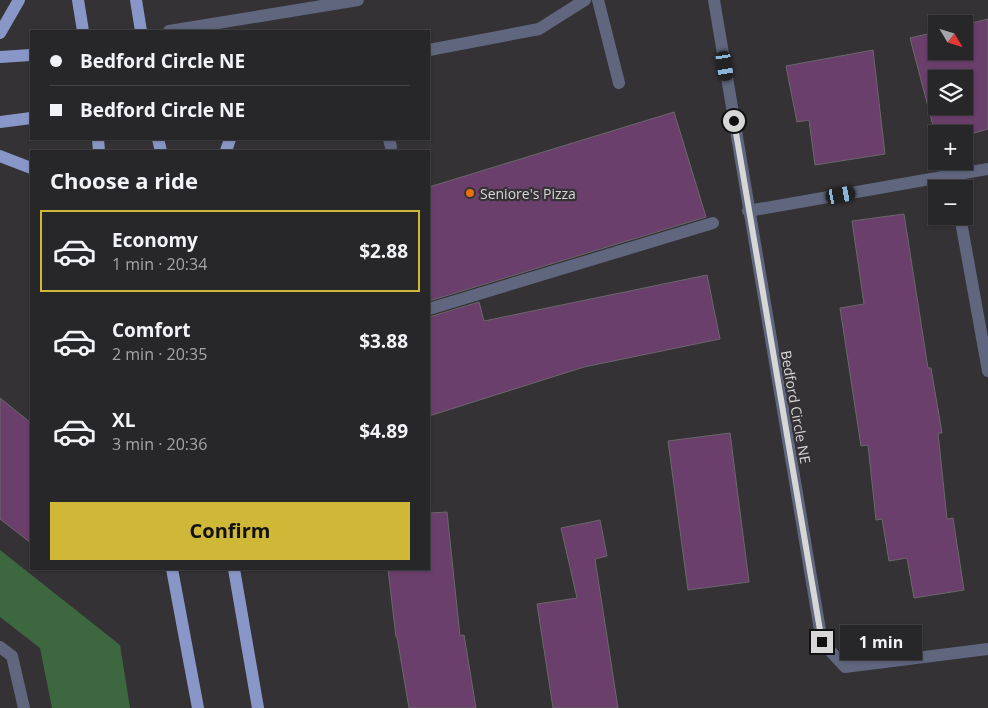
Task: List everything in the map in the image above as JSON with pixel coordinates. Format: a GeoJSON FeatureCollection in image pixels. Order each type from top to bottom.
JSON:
{"type":"FeatureCollection","features":[{"type":"Feature","properties":{"kind":"main road"},"geometry":{"type":"LineString","coordinates":[[0,34],[19,0]]}},
{"type":"Feature","properties":{"kind":"main road"},"geometry":{"type":"LineString","coordinates":[[78,0],[83,30]]}},
{"type":"Feature","properties":{"kind":"main road"},"geometry":{"type":"LineString","coordinates":[[136,0],[141,30]]}},
{"type":"Feature","properties":{"kind":"main road"},"geometry":{"type":"LineString","coordinates":[[0,58],[30,55]]}},
{"type":"Feature","properties":{"kind":"main road"},"geometry":{"type":"LineString","coordinates":[[0,122],[30,118]]}},
{"type":"Feature","properties":{"kind":"main road"},"geometry":{"type":"LineString","coordinates":[[0,156],[30,168]]}},
{"type":"Feature","properties":{"kind":"main road"},"geometry":{"type":"LineString","coordinates":[[172,570],[198,708]]}},
{"type":"Feature","properties":{"kind":"main road"},"geometry":{"type":"LineString","coordinates":[[234,570],[258,708]]}},
{"type":"Feature","properties":{"kind":"street"},"geometry":{"type":"LineString","coordinates":[[175,30],[358,0]]}},
{"type":"Feature","properties":{"kind":"street"},"geometry":{"type":"LineString","coordinates":[[430,50],[539,29],[586,0]]}},
{"type":"Feature","properties":{"kind":"street"},"geometry":{"type":"LineString","coordinates":[[598,0],[619,82]]}},
{"type":"Feature","properties":{"kind":"street","name":"Bedford Circle NE"},"geometry":{"type":"LineString","coordinates":[[714,0],[822,642],[845,667],[988,649]]}},
{"type":"Feature","properties":{"kind":"street"},"geometry":{"type":"LineString","coordinates":[[748,211],[988,169]]}},
{"type":"Feature","properties":{"kind":"street"},"geometry":{"type":"LineString","coordinates":[[952,176],[953,180]]}},
{"type":"Feature","properties":{"kind":"street"},"geometry":{"type":"LineString","coordinates":[[430,309],[713,223]]}},
{"type":"Feature","properties":{"kind":"street"},"geometry":{"type":"LineString","coordinates":[[962,225],[988,371]]}},
{"type":"Feature","properties":{"kind":"street"},"geometry":{"type":"LineString","coordinates":[[0,647],[12,656],[24,708]]}},
{"type":"Feature","properties":{"kind":"green space"},"geometry":{"type":"Polygon","coordinates":[[[0,550],[120,645],[130,708],[52,708],[40,648],[0,617],[0,550]]]}},
{"type":"Feature","properties":{"kind":"building"},"geometry":{"type":"Polygon","coordinates":[[[988,19],[988,129],[973,133],[973,125],[933,125],[930,115],[973,115],[973,70],[928,70],[928,107],[910,38],[928,34],[928,60],[973,60],[973,23],[988,19]]]}},
{"type":"Feature","properties":{"kind":"building"},"geometry":{"type":"Polygon","coordinates":[[[873,50],[885,154],[815,165],[809,120],[797,122],[786,66],[873,50]]]}},
{"type":"Feature","properties":{"kind":"building"},"geometry":{"type":"Polygon","coordinates":[[[674,112],[706,217],[430,301],[430,187],[674,112]]]}},
{"type":"Feature","properties":{"kind":"building"},"geometry":{"type":"Polygon","coordinates":[[[904,214],[928,368],[931,368],[942,433],[938,433],[947,519],[953,518],[964,590],[914,598],[907,558],[889,561],[882,519],[876,520],[868,445],[861,446],[840,308],[864,304],[852,221],[904,214]]]}},
{"type":"Feature","properties":{"kind":"building"},"geometry":{"type":"Polygon","coordinates":[[[707,275],[720,339],[584,367],[430,416],[430,317],[479,302],[484,321],[707,275]]]}},
{"type":"Feature","properties":{"kind":"building"},"geometry":{"type":"Polygon","coordinates":[[[0,398],[30,422],[30,542],[0,519],[0,398]]]}},
{"type":"Feature","properties":{"kind":"building"},"geometry":{"type":"Polygon","coordinates":[[[730,433],[749,582],[688,590],[668,441],[730,433]]]}},
{"type":"Feature","properties":{"kind":"building"},"geometry":{"type":"Polygon","coordinates":[[[447,512],[460,636],[464,635],[476,708],[409,708],[396,637],[388,570],[430,570],[430,513],[447,512]]]}},
{"type":"Feature","properties":{"kind":"building"},"geometry":{"type":"Polygon","coordinates":[[[600,520],[607,556],[595,559],[618,708],[553,708],[537,604],[577,598],[561,528],[600,520]]]}},
{"type":"Feature","properties":{"kind":"place","name":"Seniore's Pizza"},"geometry":{"type":"Point","coordinates":[470,193]}},
{"type":"Feature","properties":{"kind":"route"},"geometry":{"type":"LineString","coordinates":[[734,121],[822,642]]}}]}
